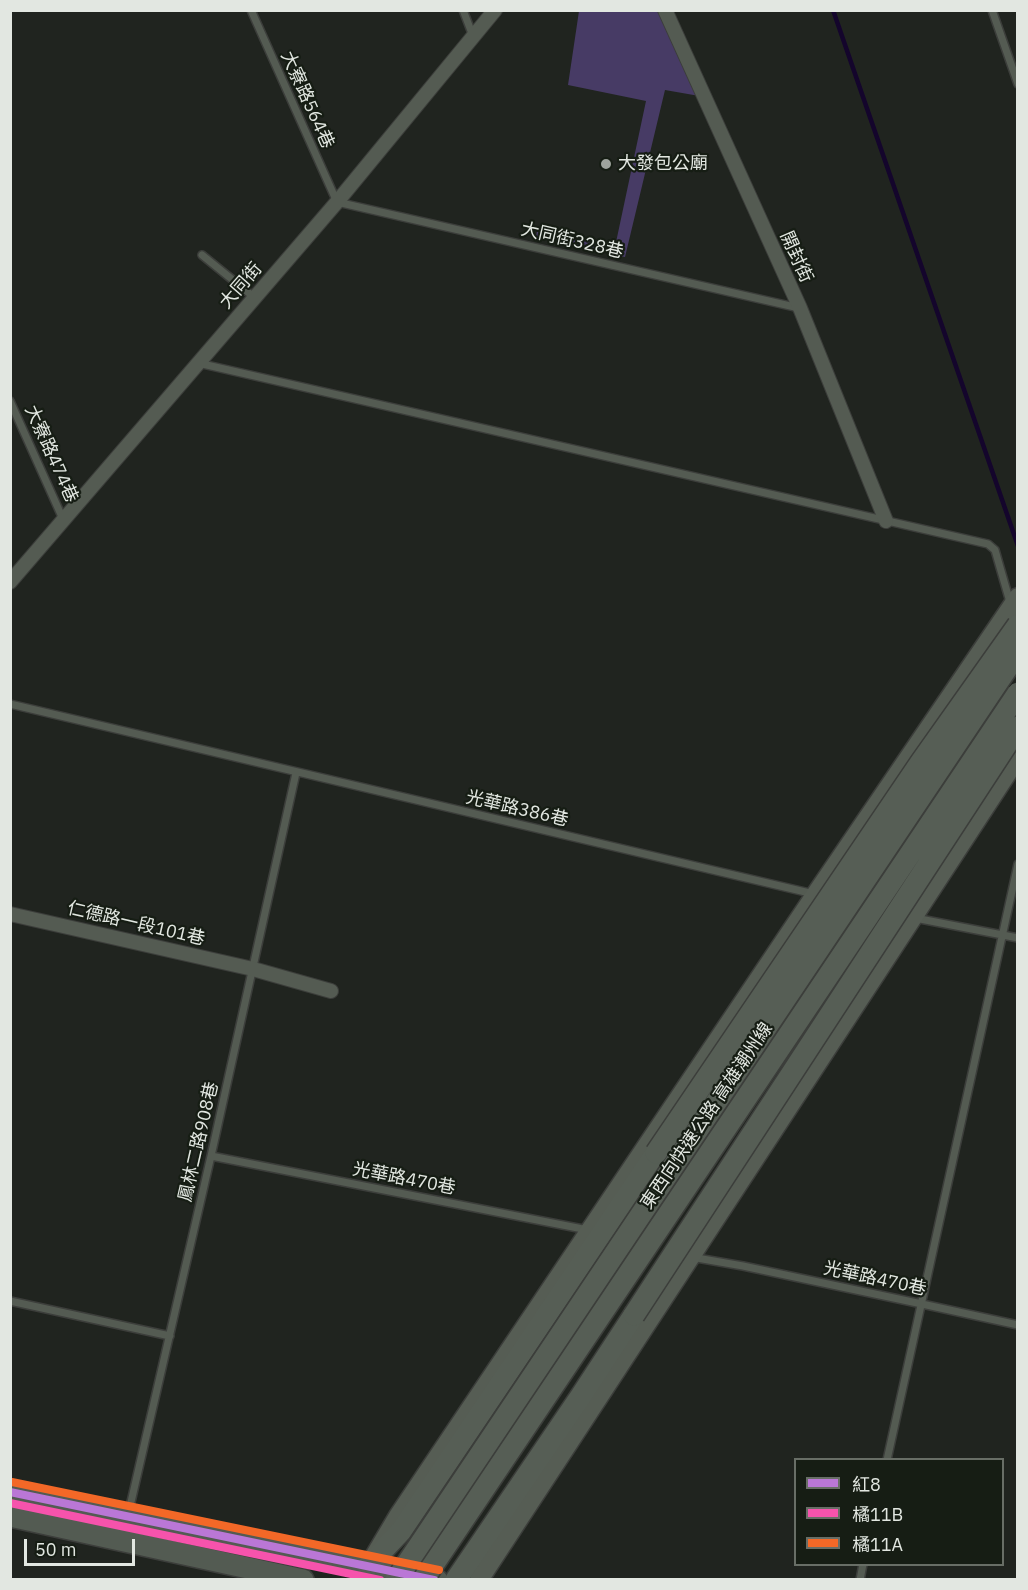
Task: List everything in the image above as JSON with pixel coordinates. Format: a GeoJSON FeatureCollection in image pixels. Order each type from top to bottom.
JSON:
{"type":"FeatureCollection","features":[{"type":"Feature","properties":{"kind":"highway"},"geometry":{"type":"LineString","coordinates":[[364,1573],[401,1531],[921,762],[1016,613]]}},
{"type":"Feature","properties":{"kind":"highway","name":"東西向快速公路 高雄潮州線"},"geometry":{"type":"LineString","coordinates":[[396,1580],[1017,652]]}},
{"type":"Feature","properties":{"kind":"highway","name":"東西向快速公路 高雄潮州線"},"geometry":{"type":"LineString","coordinates":[[423,1580],[1017,693]]}},
{"type":"Feature","properties":{"kind":"highway"},"geometry":{"type":"LineString","coordinates":[[456,1580],[581,1396],[1017,727]]}},
{"type":"Feature","properties":{"kind":"main road"},"geometry":{"type":"LineString","coordinates":[[364,1573],[398,1516],[815,895],[1016,613]]}},
{"type":"Feature","properties":{"kind":"main road"},"geometry":{"type":"LineString","coordinates":[[478,1580],[1017,757]]}},
{"type":"Feature","properties":{"kind":"main road"},"geometry":{"type":"LineString","coordinates":[[10,1492],[364,1573],[437,1580]]}},
{"type":"Feature","properties":{"kind":"main road"},"geometry":{"type":"LineString","coordinates":[[10,1516],[303,1580]]}},
{"type":"Feature","properties":{"kind":"street","name":"大同街"},"geometry":{"type":"LineString","coordinates":[[10,582],[337,202],[495,10]]}},
{"type":"Feature","properties":{"kind":"street","name":"開封街"},"geometry":{"type":"LineString","coordinates":[[665,10],[800,308],[886,521]]}},
{"type":"Feature","properties":{"kind":"street","name":"仁德路一段101巷"},"geometry":{"type":"LineString","coordinates":[[10,914],[253,969],[331,991]]}},
{"type":"Feature","properties":{"kind":"lane","name":"大寮路564巷"},"geometry":{"type":"LineString","coordinates":[[250,10],[337,202]]}},
{"type":"Feature","properties":{"kind":"lane"},"geometry":{"type":"LineString","coordinates":[[463,10],[473,37]]}},
{"type":"Feature","properties":{"kind":"lane"},"geometry":{"type":"LineString","coordinates":[[992,10],[1017,84]]}},
{"type":"Feature","properties":{"kind":"lane","name":"大同街328巷"},"geometry":{"type":"LineString","coordinates":[[337,202],[800,308]]}},
{"type":"Feature","properties":{"kind":"lane"},"geometry":{"type":"LineString","coordinates":[[202,255],[255,298]]}},
{"type":"Feature","properties":{"kind":"lane"},"geometry":{"type":"LineString","coordinates":[[198,363],[988,544],[995,550],[1016,613]]}},
{"type":"Feature","properties":{"kind":"lane","name":"大寮路474巷"},"geometry":{"type":"LineString","coordinates":[[10,401],[64,520]]}},
{"type":"Feature","properties":{"kind":"lane","name":"光華路386巷"},"geometry":{"type":"LineString","coordinates":[[10,705],[858,905]]}},
{"type":"Feature","properties":{"kind":"lane","name":"鳳林二路908巷"},"geometry":{"type":"LineString","coordinates":[[128,1518],[296,773]]}},
{"type":"Feature","properties":{"kind":"lane"},"geometry":{"type":"LineString","coordinates":[[887,1458],[1017,864]]}},
{"type":"Feature","properties":{"kind":"lane"},"geometry":{"type":"LineString","coordinates":[[869,908],[880,910]]}},
{"type":"Feature","properties":{"kind":"lane"},"geometry":{"type":"LineString","coordinates":[[891,913],[1017,938]]}},
{"type":"Feature","properties":{"kind":"lane","name":"光華路470巷"},"geometry":{"type":"LineString","coordinates":[[211,1156],[591,1231]]}},
{"type":"Feature","properties":{"kind":"lane","name":"光華路470巷"},"geometry":{"type":"LineString","coordinates":[[690,1257],[743,1266],[1017,1325]]}},
{"type":"Feature","properties":{"kind":"lane"},"geometry":{"type":"LineString","coordinates":[[10,1301],[170,1336]]}},
{"type":"Feature","properties":{"kind":"shaded area"},"geometry":{"type":"Polygon","coordinates":[[[579,11],[660,11],[705,97],[665,90],[625,257],[536,237],[537,231],[615,247],[646,101],[568,85],[579,11]]]}},
{"type":"Feature","properties":{"kind":"waterway"},"geometry":{"type":"LineString","coordinates":[[833,10],[1018,546]]}},
{"type":"Feature","properties":{"kind":"transit line","name":"橘11A"},"geometry":{"type":"LineString","coordinates":[[12,1482],[439,1570]]}},
{"type":"Feature","properties":{"kind":"transit line","name":"紅8"},"geometry":{"type":"LineString","coordinates":[[10,1492],[434,1580]]}},
{"type":"Feature","properties":{"kind":"transit line","name":"橘11B"},"geometry":{"type":"LineString","coordinates":[[10,1503],[380,1580]]}},
{"type":"Feature","properties":{"kind":"place","name":"大發包公廟"},"geometry":{"type":"Point","coordinates":[606,164]}}]}
